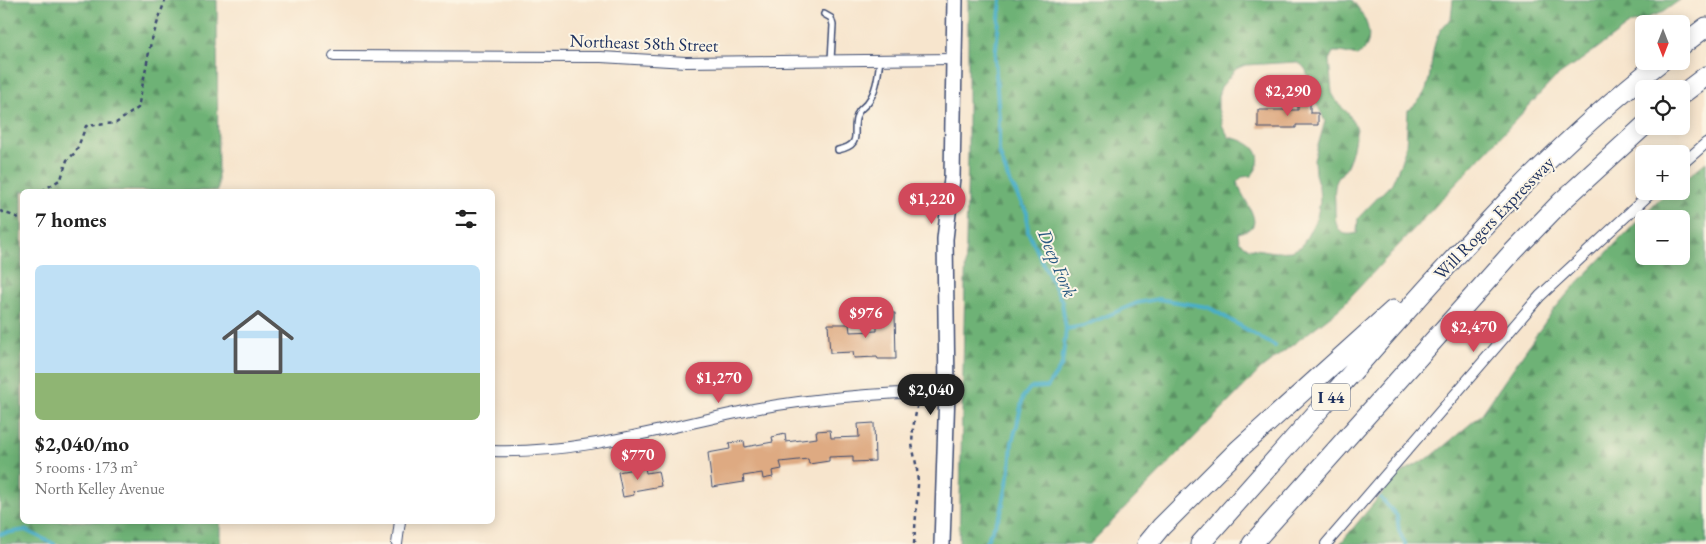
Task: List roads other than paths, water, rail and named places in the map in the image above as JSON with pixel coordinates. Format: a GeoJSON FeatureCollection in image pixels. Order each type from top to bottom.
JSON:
{"type":"FeatureCollection","features":[{"type":"Feature","properties":{"kind":"highway"},"geometry":{"type":"LineString","coordinates":[[1690,39],[1706,27]]}},
{"type":"Feature","properties":{"kind":"highway","name":"Will Rogers Expressway"},"geometry":{"type":"LineString","coordinates":[[1200,544],[1461,249],[1531,176],[1593,119],[1651,70]]}},
{"type":"Feature","properties":{"kind":"highway"},"geometry":{"type":"LineString","coordinates":[[1690,88],[1706,76]]}},
{"type":"Feature","properties":{"kind":"highway"},"geometry":{"type":"LineString","coordinates":[[1690,97],[1706,88]]}},
{"type":"Feature","properties":{"kind":"highway","name":"Will Rogers Expressway"},"geometry":{"type":"LineString","coordinates":[[1252,544],[1509,256],[1561,202],[1635,134]]}},
{"type":"Feature","properties":{"kind":"highway"},"geometry":{"type":"LineString","coordinates":[[1147,544],[1161,527],[1239,450],[1461,249]]}},
{"type":"Feature","properties":{"kind":"highway"},"geometry":{"type":"LineString","coordinates":[[1262,544],[1295,496]]}},
{"type":"Feature","properties":{"kind":"street"},"geometry":{"type":"LineString","coordinates":[[942,544],[947,391],[945,239],[952,178],[955,0]]}},
{"type":"Feature","properties":{"kind":"street","name":"Northeast 58th Street"},"geometry":{"type":"LineString","coordinates":[[334,56],[601,57],[686,62],[954,59]]}},
{"type":"Feature","properties":{"kind":"street"},"geometry":{"type":"LineString","coordinates":[[1690,157],[1706,143]]}},
{"type":"Feature","properties":{"kind":"street"},"geometry":{"type":"LineString","coordinates":[[1326,544],[1540,296],[1643,200]]}},
{"type":"Feature","properties":{"kind":"street"},"geometry":{"type":"LineString","coordinates":[[495,451],[510,452],[585,446],[755,409],[822,398],[890,392],[947,391]]}},
{"type":"Feature","properties":{"kind":"street"},"geometry":{"type":"LineString","coordinates":[[397,544],[400,524]]}},
{"type":"Feature","properties":{"kind":"lane"},"geometry":{"type":"LineString","coordinates":[[824,14],[831,18],[833,25],[831,60]]}},
{"type":"Feature","properties":{"kind":"lane"},"geometry":{"type":"LineString","coordinates":[[838,150],[849,147],[855,140],[855,124],[858,113],[869,100],[876,85],[880,60]]}},
{"type":"Feature","properties":{"kind":"waterway","name":"Deep Fork"},"geometry":{"type":"LineString","coordinates":[[985,544],[1001,513],[1010,469],[1012,442],[1023,397],[1030,388],[1047,387],[1062,365],[1066,329],[1062,302],[1028,232],[1027,213],[1008,178],[999,152],[995,58],[1001,0]]}},
{"type":"Feature","properties":{"kind":"waterway"},"geometry":{"type":"LineString","coordinates":[[1066,329],[1083,326],[1137,303],[1158,299],[1208,307],[1275,346]]}},
{"type":"Feature","properties":{"kind":"waterway"},"geometry":{"type":"LineString","coordinates":[[1381,498],[1397,516],[1399,531],[1405,544]]}},
{"type":"Feature","properties":{"kind":"waterway","name":"Deep Fork"},"geometry":{"type":"LineString","coordinates":[[0,534],[25,530],[54,544]]}}]}
